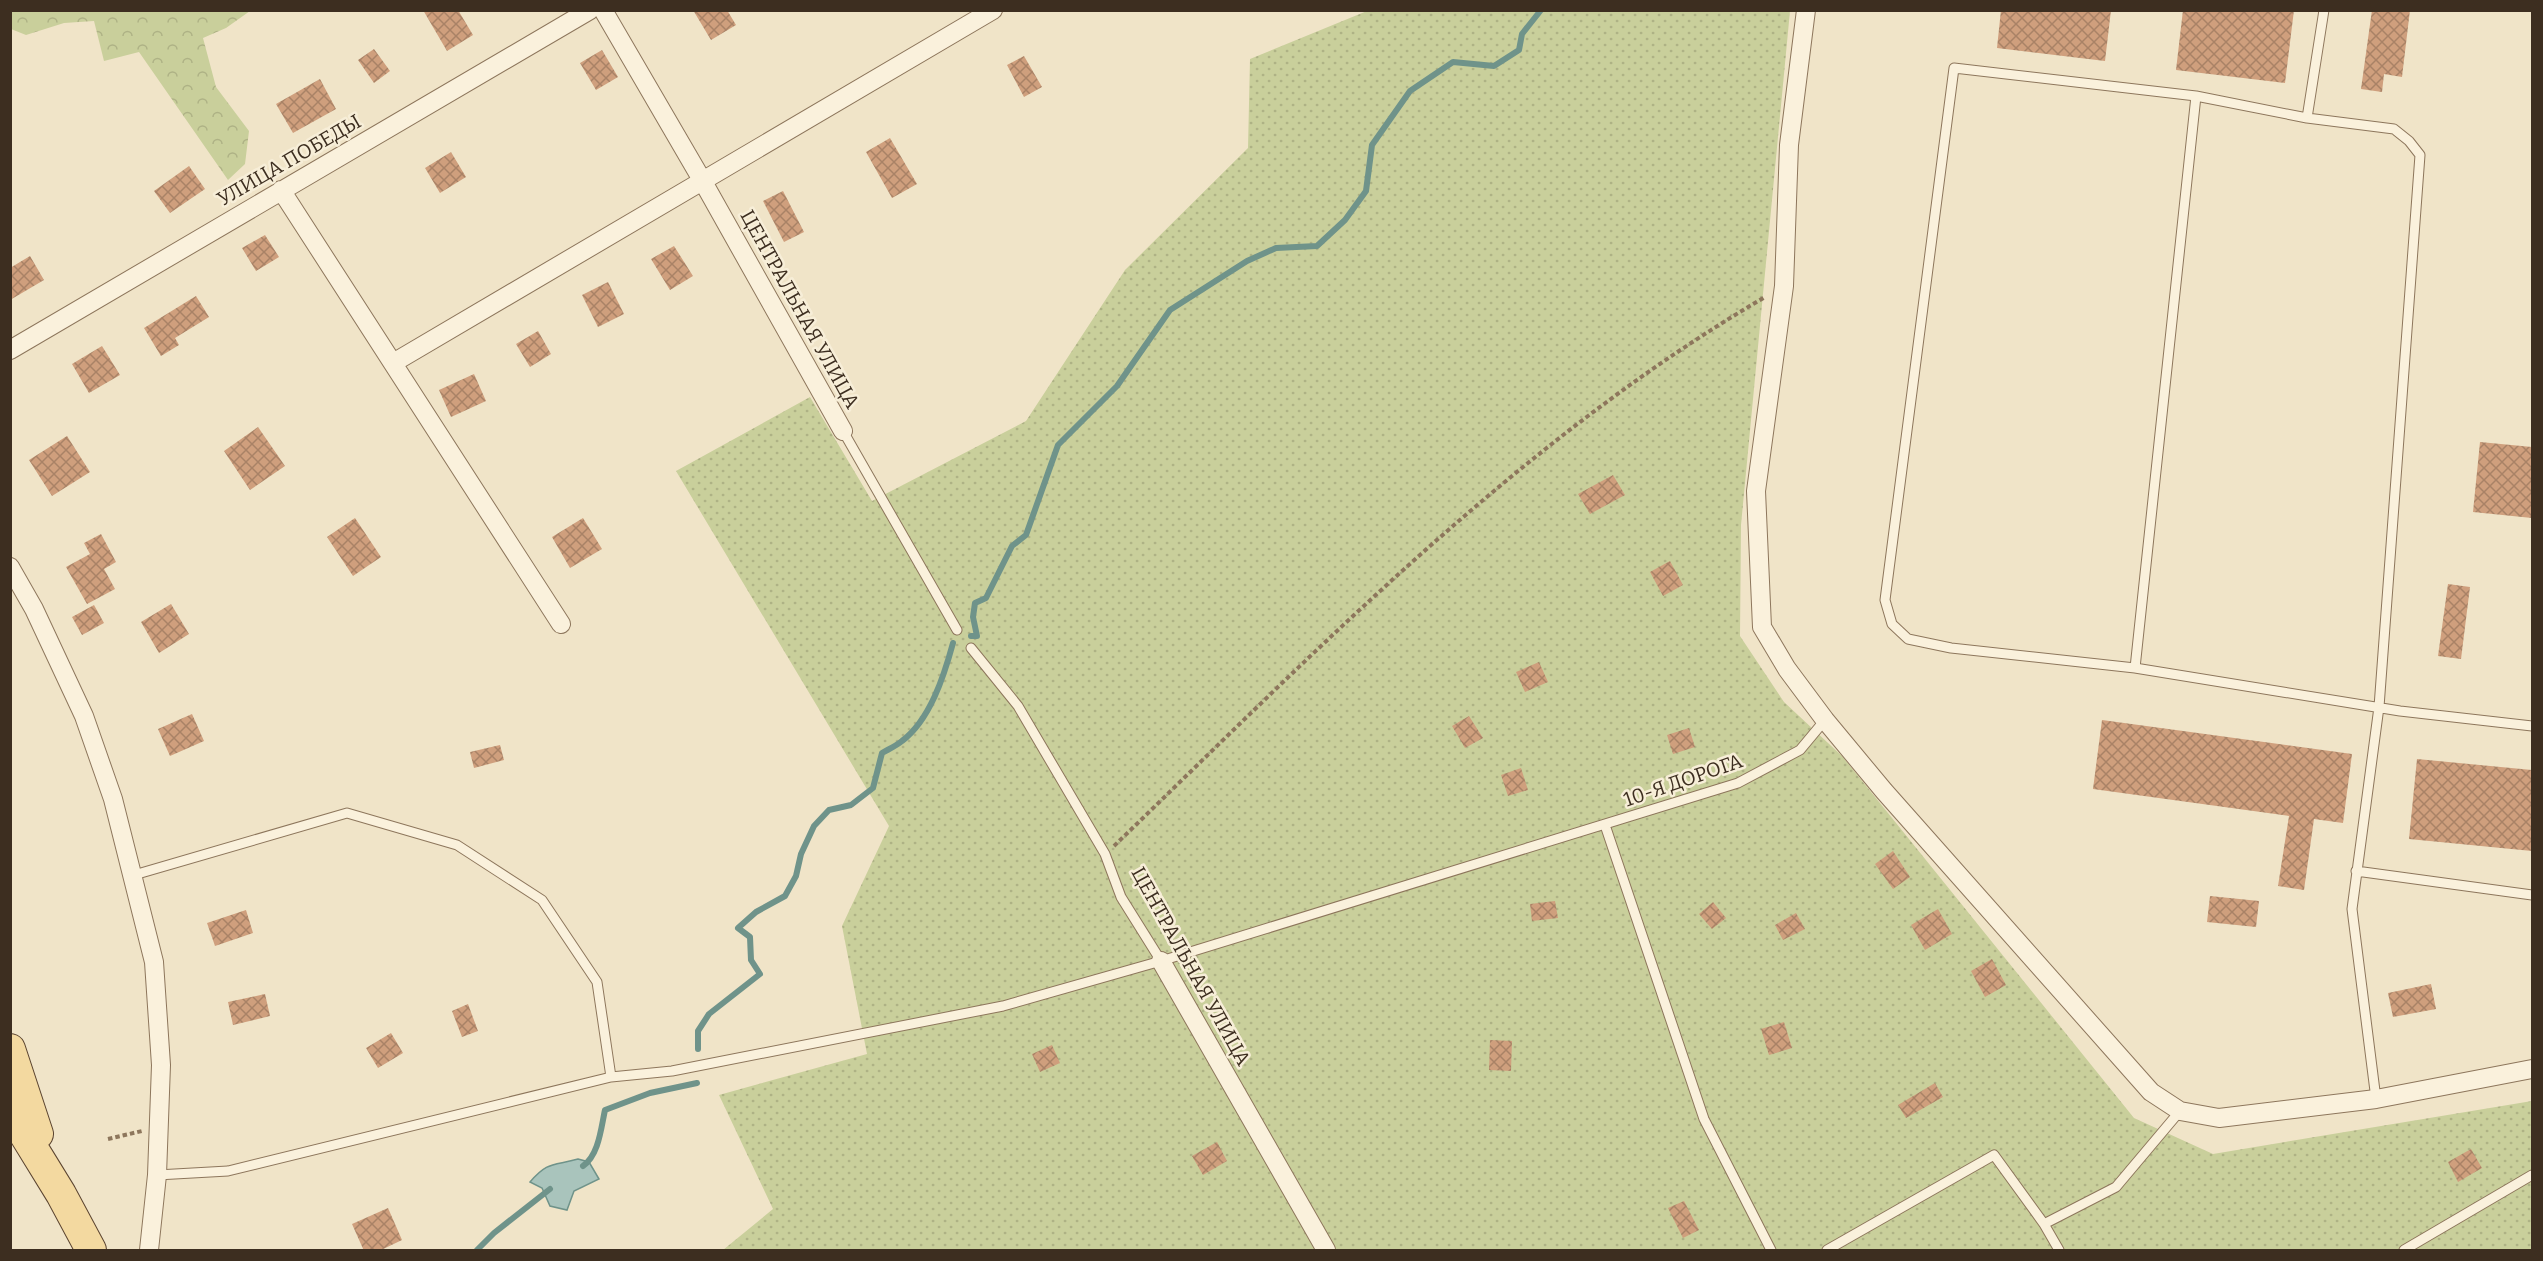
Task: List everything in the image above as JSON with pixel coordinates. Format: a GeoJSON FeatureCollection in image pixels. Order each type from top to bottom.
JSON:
{"type":"FeatureCollection","features":[{"type":"Feature","properties":{"kind":"main road"},"geometry":{"type":"LineString","coordinates":[[10,1049],[22,1090],[61,1194]]}},
{"type":"Feature","properties":{"kind":"main road"},"geometry":{"type":"LineString","coordinates":[[10,1111],[61,1194],[91,1251]]}},
{"type":"Feature","properties":{"kind":"street","name":"УЛИЦА ПОБЕДЫ"},"geometry":{"type":"LineString","coordinates":[[10,350],[590,10]]}},
{"type":"Feature","properties":{"kind":"street","name":"ЦЕНТРАЛЬНАЯ УЛИЦА"},"geometry":{"type":"LineString","coordinates":[[603,10],[702,180],[843,431]]}},
{"type":"Feature","properties":{"kind":"street"},"geometry":{"type":"LineString","coordinates":[[393,363],[993,10]]}},
{"type":"Feature","properties":{"kind":"street"},"geometry":{"type":"LineString","coordinates":[[1806,10],[1789,145],[1784,286],[1756,491],[1762,627],[1787,669],[1825,720],[1884,791],[2151,1092],[2180,1111],[2219,1118],[2376,1099],[2532,1069]]}},
{"type":"Feature","properties":{"kind":"street"},"geometry":{"type":"LineString","coordinates":[[281,190],[561,624]]}},
{"type":"Feature","properties":{"kind":"street"},"geometry":{"type":"LineString","coordinates":[[10,567],[34,609],[84,716],[113,800],[134,875],[154,962],[161,1065],[158,1175],[149,1251]]}},
{"type":"Feature","properties":{"kind":"street","name":"ЦЕНТРАЛЬНАЯ УЛИЦА"},"geometry":{"type":"LineString","coordinates":[[1161,961],[1326,1251]]}},
{"type":"Feature","properties":{"kind":"lane"},"geometry":{"type":"LineString","coordinates":[[2307,118],[2324,10]]}},
{"type":"Feature","properties":{"kind":"lane"},"geometry":{"type":"LineString","coordinates":[[2376,1099],[2352,909],[2379,707],[2420,155],[2409,141],[2394,129],[2307,118],[2196,96],[1954,68],[1885,600],[1892,624],[1908,639],[1951,648],[2135,668],[2379,707],[2532,726]]}},
{"type":"Feature","properties":{"kind":"lane"},"geometry":{"type":"LineString","coordinates":[[2135,668],[2196,96]]}},
{"type":"Feature","properties":{"kind":"lane","name":"ЦЕНТРАЛЬНАЯ УЛИЦА"},"geometry":{"type":"LineString","coordinates":[[843,431],[957,630]]}},
{"type":"Feature","properties":{"kind":"lane","name":"ЦЕНТРАЛЬНАЯ УЛИЦА"},"geometry":{"type":"LineString","coordinates":[[971,648],[1018,706],[1106,854],[1121,897],[1161,961]]}},
{"type":"Feature","properties":{"kind":"lane","name":"10-Я ДОРОГА"},"geometry":{"type":"LineString","coordinates":[[158,1175],[228,1171],[611,1077],[672,1071],[1003,1006],[1161,961],[1738,783],[1800,750],[1825,720]]}},
{"type":"Feature","properties":{"kind":"lane"},"geometry":{"type":"LineString","coordinates":[[134,875],[347,813],[457,845],[542,900],[597,982],[611,1077]]}},
{"type":"Feature","properties":{"kind":"lane"},"geometry":{"type":"LineString","coordinates":[[1605,825],[1704,1119],[1771,1251]]}},
{"type":"Feature","properties":{"kind":"lane"},"geometry":{"type":"LineString","coordinates":[[2356,872],[2532,895]]}},
{"type":"Feature","properties":{"kind":"lane"},"geometry":{"type":"LineString","coordinates":[[2044,1224],[2116,1187],[2180,1111]]}},
{"type":"Feature","properties":{"kind":"lane"},"geometry":{"type":"LineString","coordinates":[[1827,1251],[1994,1155],[2044,1224],[2059,1251]]}},
{"type":"Feature","properties":{"kind":"lane"},"geometry":{"type":"LineString","coordinates":[[2404,1251],[2532,1175]]}},
{"type":"Feature","properties":{"kind":"path"},"geometry":{"type":"LineString","coordinates":[[1106,854],[1376,593],[1510,478],[1596,409],[1700,335],[1784,286]]}},
{"type":"Feature","properties":{"kind":"path"},"geometry":{"type":"LineString","coordinates":[[108,1139],[159,1126]]}},
{"type":"Feature","properties":{"kind":"green space"},"geometry":{"type":"Polygon","coordinates":[[[10,11],[250,11],[226,28],[203,38],[216,87],[249,131],[245,164],[228,180],[139,52],[104,61],[94,21],[64,23],[26,35],[11,29],[10,11]]]}},
{"type":"Feature","properties":{"kind":"green space"},"geometry":{"type":"Polygon","coordinates":[[[1367,11],[1790,11],[1741,525],[1740,636],[1784,702],[1842,756],[2134,1118],[2213,1154],[2532,1101],[2532,1250],[723,1250],[773,1209],[719,1095],[867,1054],[842,926],[889,826],[676,471],[810,397],[872,501],[1026,421],[1125,270],[1248,148],[1250,59],[1367,11]]]}},
{"type":"Feature","properties":{"kind":"water"},"geometry":{"type":"Polygon","coordinates":[[[578,1159],[589,1162],[599,1179],[574,1191],[567,1210],[550,1206],[542,1188],[530,1182],[547,1167],[578,1159]]]}},
{"type":"Feature","properties":{"kind":"building"},"geometry":{"type":"Polygon","coordinates":[[[423,10],[458,10],[473,35],[447,51],[423,10]]]}},
{"type":"Feature","properties":{"kind":"building"},"geometry":{"type":"Polygon","coordinates":[[[693,10],[727,10],[736,25],[711,40],[693,10]]]}},
{"type":"Feature","properties":{"kind":"building"},"geometry":{"type":"Polygon","coordinates":[[[2001,10],[2111,10],[2105,61],[1997,48],[2001,10]]]}},
{"type":"Feature","properties":{"kind":"building"},"geometry":{"type":"Polygon","coordinates":[[[2183,10],[2294,10],[2285,83],[2176,70],[2183,10]]]}},
{"type":"Feature","properties":{"kind":"building"},"geometry":{"type":"Polygon","coordinates":[[[2372,10],[2410,10],[2402,77],[2384,74],[2382,92],[2361,89],[2372,10]]]}},
{"type":"Feature","properties":{"kind":"building"},"geometry":{"type":"Polygon","coordinates":[[[374,49],[390,71],[374,83],[358,60],[374,49]]]}},
{"type":"Feature","properties":{"kind":"building"},"geometry":{"type":"Polygon","coordinates":[[[602,50],[618,77],[596,90],[580,63],[602,50]]]}},
{"type":"Feature","properties":{"kind":"building"},"geometry":{"type":"Polygon","coordinates":[[[1024,56],[1042,87],[1024,97],[1007,65],[1024,56]]]}},
{"type":"Feature","properties":{"kind":"building"},"geometry":{"type":"Polygon","coordinates":[[[320,79],[336,109],[293,133],[276,104],[320,79]]]}},
{"type":"Feature","properties":{"kind":"building"},"geometry":{"type":"Polygon","coordinates":[[[890,138],[917,184],[892,198],[866,152],[890,138]]]}},
{"type":"Feature","properties":{"kind":"building"},"geometry":{"type":"Polygon","coordinates":[[[451,152],[466,177],[440,193],[425,168],[451,152]]]}},
{"type":"Feature","properties":{"kind":"building"},"geometry":{"type":"Polygon","coordinates":[[[189,166],[205,189],[170,213],[154,191],[189,166]]]}},
{"type":"Feature","properties":{"kind":"building"},"geometry":{"type":"Polygon","coordinates":[[[783,191],[804,232],[784,242],[763,201],[783,191]]]}},
{"type":"Feature","properties":{"kind":"building"},"geometry":{"type":"Polygon","coordinates":[[[265,235],[279,257],[256,271],[242,248],[265,235]]]}},
{"type":"Feature","properties":{"kind":"building"},"geometry":{"type":"Polygon","coordinates":[[[674,246],[693,276],[670,290],[651,259],[674,246]]]}},
{"type":"Feature","properties":{"kind":"building"},"geometry":{"type":"Polygon","coordinates":[[[30,256],[44,280],[10,300],[10,268],[30,256]]]}},
{"type":"Feature","properties":{"kind":"building"},"geometry":{"type":"Polygon","coordinates":[[[608,282],[624,314],[598,327],[582,295],[608,282]]]}},
{"type":"Feature","properties":{"kind":"building"},"geometry":{"type":"Polygon","coordinates":[[[196,296],[209,317],[175,338],[179,345],[161,356],[144,328],[196,296]]]}},
{"type":"Feature","properties":{"kind":"building"},"geometry":{"type":"Polygon","coordinates":[[[538,331],[551,354],[530,367],[516,344],[538,331]]]}},
{"type":"Feature","properties":{"kind":"building"},"geometry":{"type":"Polygon","coordinates":[[[102,346],[120,375],[89,393],[72,364],[102,346]]]}},
{"type":"Feature","properties":{"kind":"building"},"geometry":{"type":"Polygon","coordinates":[[[474,374],[486,401],[451,417],[439,390],[474,374]]]}},
{"type":"Feature","properties":{"kind":"building"},"geometry":{"type":"Polygon","coordinates":[[[258,427],[285,466],[250,490],[224,451],[258,427]]]}},
{"type":"Feature","properties":{"kind":"building"},"geometry":{"type":"Polygon","coordinates":[[[67,436],[90,472],[52,496],[29,460],[67,436]]]}},
{"type":"Feature","properties":{"kind":"building"},"geometry":{"type":"Polygon","coordinates":[[[2480,442],[2532,447],[2532,518],[2473,512],[2480,442]]]}},
{"type":"Feature","properties":{"kind":"building"},"geometry":{"type":"Polygon","coordinates":[[[1613,475],[1625,495],[1590,514],[1578,494],[1613,475]]]}},
{"type":"Feature","properties":{"kind":"building"},"geometry":{"type":"Polygon","coordinates":[[[355,518],[381,557],[353,576],[327,537],[355,518]]]}},
{"type":"Feature","properties":{"kind":"building"},"geometry":{"type":"Polygon","coordinates":[[[583,518],[602,549],[570,568],[552,537],[583,518]]]}},
{"type":"Feature","properties":{"kind":"building"},"geometry":{"type":"Polygon","coordinates":[[[101,534],[116,562],[104,569],[115,589],[87,604],[66,567],[90,554],[84,543],[101,534]]]}},
{"type":"Feature","properties":{"kind":"building"},"geometry":{"type":"Polygon","coordinates":[[[1670,561],[1683,585],[1663,596],[1650,572],[1670,561]]]}},
{"type":"Feature","properties":{"kind":"building"},"geometry":{"type":"Polygon","coordinates":[[[2448,584],[2470,587],[2461,659],[2438,656],[2448,584]]]}},
{"type":"Feature","properties":{"kind":"building"},"geometry":{"type":"Polygon","coordinates":[[[171,604],[189,634],[159,653],[141,622],[171,604]]]}},
{"type":"Feature","properties":{"kind":"building"},"geometry":{"type":"Polygon","coordinates":[[[94,605],[104,623],[82,635],[72,617],[94,605]]]}},
{"type":"Feature","properties":{"kind":"building"},"geometry":{"type":"Polygon","coordinates":[[[1539,662],[1548,682],[1525,692],[1516,672],[1539,662]]]}},
{"type":"Feature","properties":{"kind":"building"},"geometry":{"type":"Polygon","coordinates":[[[192,714],[204,741],[170,756],[158,729],[192,714]]]}},
{"type":"Feature","properties":{"kind":"building"},"geometry":{"type":"Polygon","coordinates":[[[1469,716],[1483,738],[1465,748],[1452,726],[1469,716]]]}},
{"type":"Feature","properties":{"kind":"building"},"geometry":{"type":"Polygon","coordinates":[[[2102,720],[2352,754],[2343,823],[2314,819],[2304,890],[2278,886],[2289,816],[2093,789],[2102,720]]]}},
{"type":"Feature","properties":{"kind":"building"},"geometry":{"type":"Polygon","coordinates":[[[1689,728],[1695,747],[1673,754],[1667,735],[1689,728]]]}},
{"type":"Feature","properties":{"kind":"building"},"geometry":{"type":"Polygon","coordinates":[[[500,745],[504,760],[474,768],[470,752],[500,745]]]}},
{"type":"Feature","properties":{"kind":"building"},"geometry":{"type":"Polygon","coordinates":[[[2417,759],[2532,770],[2532,851],[2409,839],[2417,759]]]}},
{"type":"Feature","properties":{"kind":"building"},"geometry":{"type":"Polygon","coordinates":[[[1521,768],[1528,790],[1508,796],[1501,775],[1521,768]]]}},
{"type":"Feature","properties":{"kind":"building"},"geometry":{"type":"Polygon","coordinates":[[[1893,851],[1910,877],[1893,889],[1875,864],[1893,851]]]}},
{"type":"Feature","properties":{"kind":"building"},"geometry":{"type":"Polygon","coordinates":[[[2210,896],[2259,901],[2256,927],[2207,922],[2210,896]]]}},
{"type":"Feature","properties":{"kind":"building"},"geometry":{"type":"Polygon","coordinates":[[[1555,901],[1558,918],[1532,921],[1530,904],[1555,901]]]}},
{"type":"Feature","properties":{"kind":"building"},"geometry":{"type":"Polygon","coordinates":[[[1713,902],[1726,918],[1712,929],[1699,914],[1713,902]]]}},
{"type":"Feature","properties":{"kind":"building"},"geometry":{"type":"Polygon","coordinates":[[[1938,909],[1952,934],[1925,950],[1911,925],[1938,909]]]}},
{"type":"Feature","properties":{"kind":"building"},"geometry":{"type":"Polygon","coordinates":[[[246,910],[253,933],[215,946],[207,923],[246,910]]]}},
{"type":"Feature","properties":{"kind":"building"},"geometry":{"type":"Polygon","coordinates":[[[1796,913],[1805,929],[1783,940],[1775,925],[1796,913]]]}},
{"type":"Feature","properties":{"kind":"building"},"geometry":{"type":"Polygon","coordinates":[[[1992,959],[2006,985],[1985,997],[1971,971],[1992,959]]]}},
{"type":"Feature","properties":{"kind":"building"},"geometry":{"type":"Polygon","coordinates":[[[2431,984],[2436,1009],[2393,1017],[2388,993],[2431,984]]]}},
{"type":"Feature","properties":{"kind":"building"},"geometry":{"type":"Polygon","coordinates":[[[265,994],[270,1016],[233,1025],[228,1002],[265,994]]]}},
{"type":"Feature","properties":{"kind":"building"},"geometry":{"type":"Polygon","coordinates":[[[468,1004],[478,1031],[462,1037],[452,1011],[468,1004]]]}},
{"type":"Feature","properties":{"kind":"building"},"geometry":{"type":"Polygon","coordinates":[[[1784,1022],[1792,1048],[1769,1055],[1761,1029],[1784,1022]]]}},
{"type":"Feature","properties":{"kind":"building"},"geometry":{"type":"Polygon","coordinates":[[[391,1033],[403,1053],[378,1068],[366,1048],[391,1033]]]}},
{"type":"Feature","properties":{"kind":"building"},"geometry":{"type":"Polygon","coordinates":[[[1490,1040],[1512,1041],[1511,1071],[1489,1070],[1490,1040]]]}},
{"type":"Feature","properties":{"kind":"building"},"geometry":{"type":"Polygon","coordinates":[[[1052,1045],[1060,1063],[1040,1072],[1032,1054],[1052,1045]]]}},
{"type":"Feature","properties":{"kind":"building"},"geometry":{"type":"Polygon","coordinates":[[[1935,1083],[1943,1097],[1906,1118],[1898,1105],[1935,1083]]]}},
{"type":"Feature","properties":{"kind":"building"},"geometry":{"type":"Polygon","coordinates":[[[1217,1142],[1227,1161],[1203,1175],[1192,1156],[1217,1142]]]}},
{"type":"Feature","properties":{"kind":"building"},"geometry":{"type":"Polygon","coordinates":[[[2471,1149],[2482,1168],[2458,1182],[2448,1162],[2471,1149]]]}},
{"type":"Feature","properties":{"kind":"building"},"geometry":{"type":"Polygon","coordinates":[[[1684,1201],[1699,1230],[1683,1238],[1668,1208],[1684,1201]]]}},
{"type":"Feature","properties":{"kind":"building"},"geometry":{"type":"Polygon","coordinates":[[[388,1208],[402,1240],[379,1251],[364,1251],[352,1224],[388,1208]]]}},
{"type":"Feature","properties":{"kind":"waterway"},"geometry":{"type":"LineString","coordinates":[[971,636],[977,636],[973,617],[975,603],[986,598],[1012,546],[1026,535],[1058,445],[1117,386],[1170,310],[1247,261],[1276,248],[1317,246],[1345,220],[1366,191],[1372,145],[1410,91],[1453,62],[1494,66],[1519,50],[1522,34],[1541,10]]}},
{"type":"Feature","properties":{"kind":"waterway"},"geometry":{"type":"LineString","coordinates":[[698,1049],[698,1031],[709,1014],[760,974],[751,960],[750,937],[738,928],[756,912],[785,896],[796,876],[801,854],[814,826],[829,810],[851,805],[873,788],[882,753],[900,743],[912,732],[928,709],[940,683],[953,643]]}},
{"type":"Feature","properties":{"kind":"waterway"},"geometry":{"type":"LineString","coordinates":[[583,1166],[596,1148],[605,1110],[650,1093],[697,1083]]}},
{"type":"Feature","properties":{"kind":"waterway"},"geometry":{"type":"LineString","coordinates":[[477,1250],[494,1233],[550,1189]]}}]}
